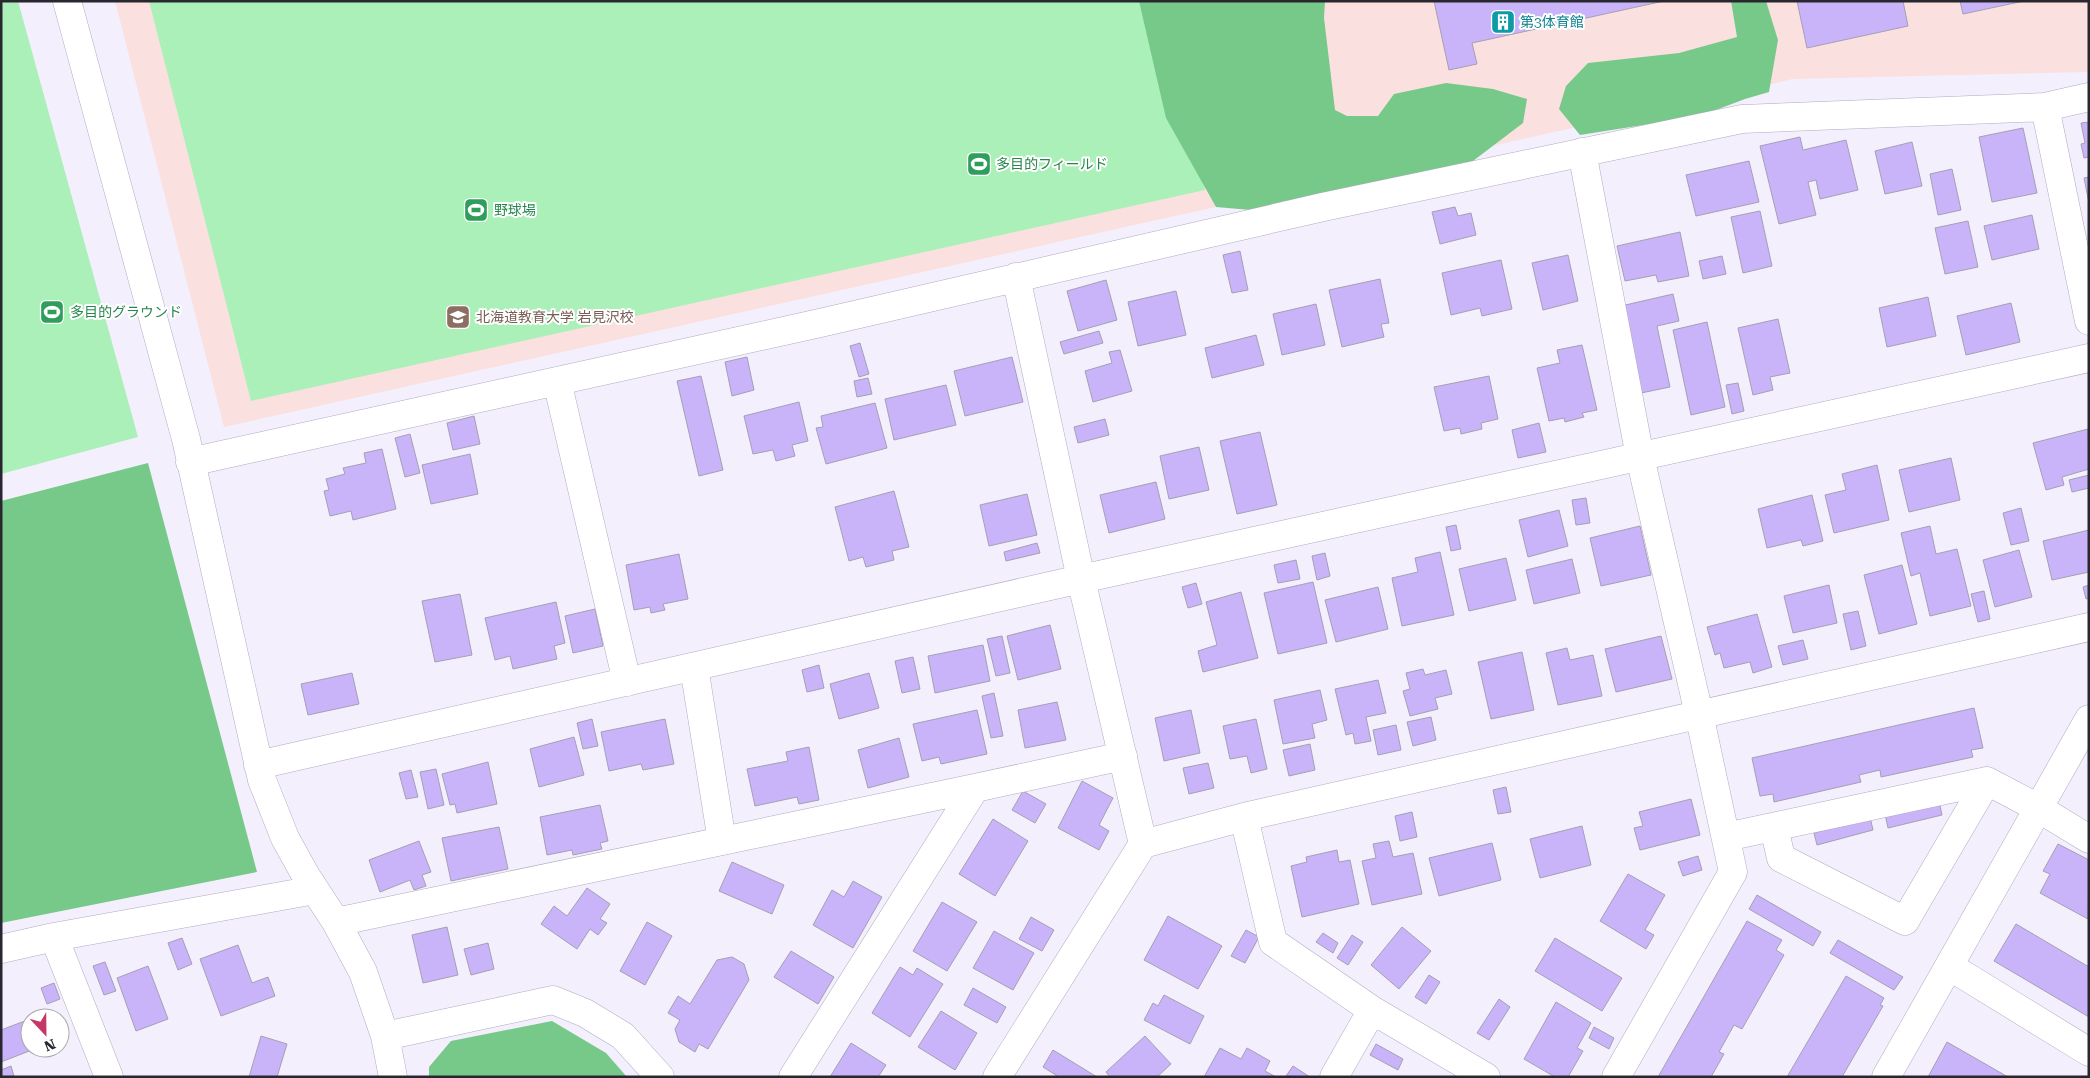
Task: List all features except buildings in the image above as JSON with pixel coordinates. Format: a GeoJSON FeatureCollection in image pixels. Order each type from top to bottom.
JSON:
{"type":"FeatureCollection","features":[{"type":"Feature","properties":{"kind":"street"},"geometry":{"type":"LineString","coordinates":[[67,1],[186,439],[262,780],[285,838],[336,922],[363,972],[385,1036],[393,1077]]}},
{"type":"Feature","properties":{"kind":"street"},"geometry":{"type":"LineString","coordinates":[[190,462],[557,381],[1313,209],[1742,119],[2045,107],[2089,97]]}},
{"type":"Feature","properties":{"kind":"street"},"geometry":{"type":"LineString","coordinates":[[2045,107],[2089,322]]}},
{"type":"Feature","properties":{"kind":"street"},"geometry":{"type":"LineString","coordinates":[[1582,152],[1640,457],[1733,872],[1616,1077]]}},
{"type":"Feature","properties":{"kind":"street"},"geometry":{"type":"LineString","coordinates":[[1016,277],[1081,579],[1143,844]]}},
{"type":"Feature","properties":{"kind":"street"},"geometry":{"type":"LineString","coordinates":[[258,765],[1081,579],[2089,358]]}},
{"type":"Feature","properties":{"kind":"street"},"geometry":{"type":"LineString","coordinates":[[557,381],[627,682]]}},
{"type":"Feature","properties":{"kind":"street"},"geometry":{"type":"LineString","coordinates":[[997,1077],[1143,844],[1244,817],[2089,627]]}},
{"type":"Feature","properties":{"kind":"street"},"geometry":{"type":"LineString","coordinates":[[694,666],[722,841]]}},
{"type":"Feature","properties":{"kind":"street"},"geometry":{"type":"LineString","coordinates":[[1886,1077],[2089,719]]}},
{"type":"Feature","properties":{"kind":"street"},"geometry":{"type":"LineString","coordinates":[[336,922],[1122,756]]}},
{"type":"Feature","properties":{"kind":"street"},"geometry":{"type":"LineString","coordinates":[[1726,837],[1987,781],[2089,838]]}},
{"type":"Feature","properties":{"kind":"street"},"geometry":{"type":"LineString","coordinates":[[1774,827],[1781,858],[1904,921],[1987,781]]}},
{"type":"Feature","properties":{"kind":"street"},"geometry":{"type":"LineString","coordinates":[[793,1077],[975,788]]}},
{"type":"Feature","properties":{"kind":"street"},"geometry":{"type":"LineString","coordinates":[[1244,817],[1273,942],[1372,1010],[1486,1077]]}},
{"type":"Feature","properties":{"kind":"street"},"geometry":{"type":"LineString","coordinates":[[1,949],[54,937],[316,890]]}},
{"type":"Feature","properties":{"kind":"street"},"geometry":{"type":"LineString","coordinates":[[54,937],[109,1077]]}},
{"type":"Feature","properties":{"kind":"street"},"geometry":{"type":"LineString","coordinates":[[1949,966],[2089,1052]]}},
{"type":"Feature","properties":{"kind":"street"},"geometry":{"type":"LineString","coordinates":[[385,1036],[553,1000],[585,1013],[623,1036],[660,1077]]}},
{"type":"Feature","properties":{"kind":"street"},"geometry":{"type":"LineString","coordinates":[[1334,1077],[1372,1010]]}},
{"type":"Feature","properties":{"kind":"shaded area","name":"北海道教育大学 岩見沢校"},"geometry":{"type":"Polygon","coordinates":[[[115,1],[2089,1],[2089,72],[1793,79],[224,427],[115,1]]]}},
{"type":"Feature","properties":{"kind":"green space","name":"多目的グラウンド"},"geometry":{"type":"Polygon","coordinates":[[[1,1],[18,1],[138,437],[1,474],[1,1]]]}},
{"type":"Feature","properties":{"kind":"green space","name":"野球場"},"geometry":{"type":"Polygon","coordinates":[[[149,1],[1166,1],[1205,190],[251,401],[149,1]]]}},
{"type":"Feature","properties":{"kind":"green space"},"geometry":{"type":"Polygon","coordinates":[[[1139,1],[1325,1],[1324,18],[1335,110],[1347,116],[1378,116],[1394,94],[1446,83],[1493,89],[1527,99],[1523,123],[1473,161],[1251,210],[1216,207],[1166,118],[1139,1]]]}},
{"type":"Feature","properties":{"kind":"green space"},"geometry":{"type":"Polygon","coordinates":[[[1731,1],[1766,1],[1778,40],[1769,92],[1700,116],[1580,135],[1559,109],[1566,86],[1588,63],[1679,53],[1737,37],[1731,1]]]}},
{"type":"Feature","properties":{"kind":"green space"},"geometry":{"type":"Polygon","coordinates":[[[148,463],[257,872],[1,923],[1,501],[148,463]]]}},
{"type":"Feature","properties":{"kind":"green space"},"geometry":{"type":"Polygon","coordinates":[[[552,1021],[606,1053],[627,1077],[429,1077],[429,1067],[451,1041],[552,1021]]]}},
{"type":"Feature","properties":{"kind":"place","name":"第3体育館"},"geometry":{"type":"Point","coordinates":[1503,22]}},
{"type":"Feature","properties":{"kind":"place","name":"多目的フィールド"},"geometry":{"type":"Point","coordinates":[979,164]}},
{"type":"Feature","properties":{"kind":"place","name":"野球場"},"geometry":{"type":"Point","coordinates":[476,210]}},
{"type":"Feature","properties":{"kind":"place","name":"多目的グラウンド"},"geometry":{"type":"Point","coordinates":[52,312]}},
{"type":"Feature","properties":{"kind":"place","name":"北海道教育大学 岩見沢校"},"geometry":{"type":"Point","coordinates":[458,317]}}]}
